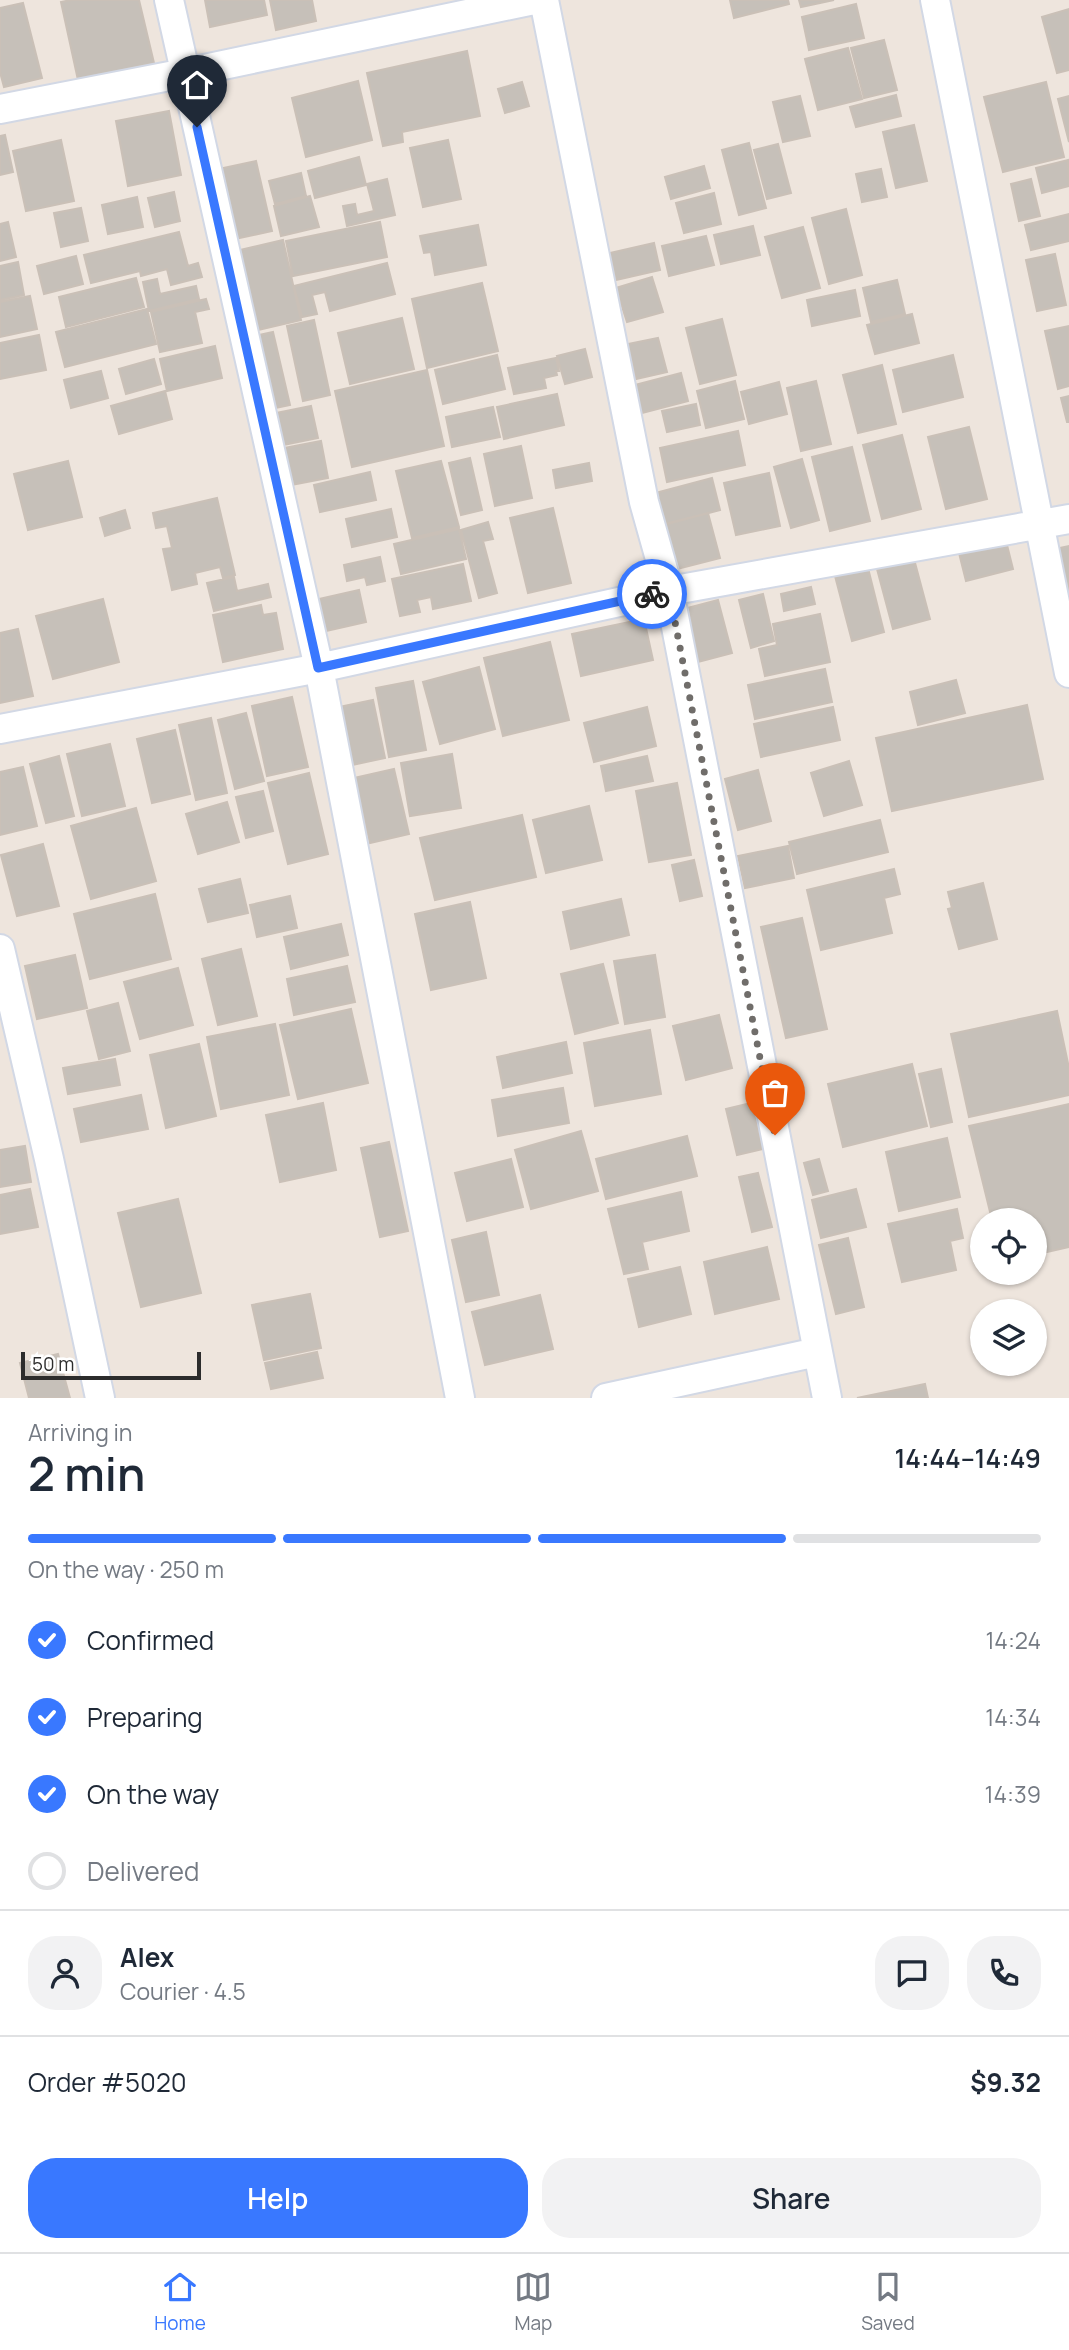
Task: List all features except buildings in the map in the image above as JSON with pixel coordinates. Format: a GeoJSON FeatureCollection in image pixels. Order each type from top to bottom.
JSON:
{"type":"FeatureCollection","features":[{"type":"Feature","properties":{"kind":"street"},"geometry":{"type":"LineString","coordinates":[[169,0],[318,668],[460,1398]]}},
{"type":"Feature","properties":{"kind":"street"},"geometry":{"type":"LineString","coordinates":[[0,109],[534,0]]}},
{"type":"Feature","properties":{"kind":"street"},"geometry":{"type":"LineString","coordinates":[[544,0],[644,502],[669,591],[827,1398]]}},
{"type":"Feature","properties":{"kind":"street"},"geometry":{"type":"LineString","coordinates":[[935,0],[1069,673]]}},
{"type":"Feature","properties":{"kind":"street"},"geometry":{"type":"LineString","coordinates":[[0,729],[318,668],[669,591],[1069,519]]}},
{"type":"Feature","properties":{"kind":"street"},"geometry":{"type":"LineString","coordinates":[[0,949],[49,1159],[100,1398]]}},
{"type":"Feature","properties":{"kind":"street"},"geometry":{"type":"LineString","coordinates":[[606,1398],[817,1352]]}},
{"type":"Feature","properties":{"kind":"way so far"},"geometry":{"type":"LineString","coordinates":[[652,594],[669,591],[775,1135]]}},
{"type":"Feature","properties":{"kind":"route"},"geometry":{"type":"LineString","coordinates":[[197,127],[318,668],[652,594]]}}]}
